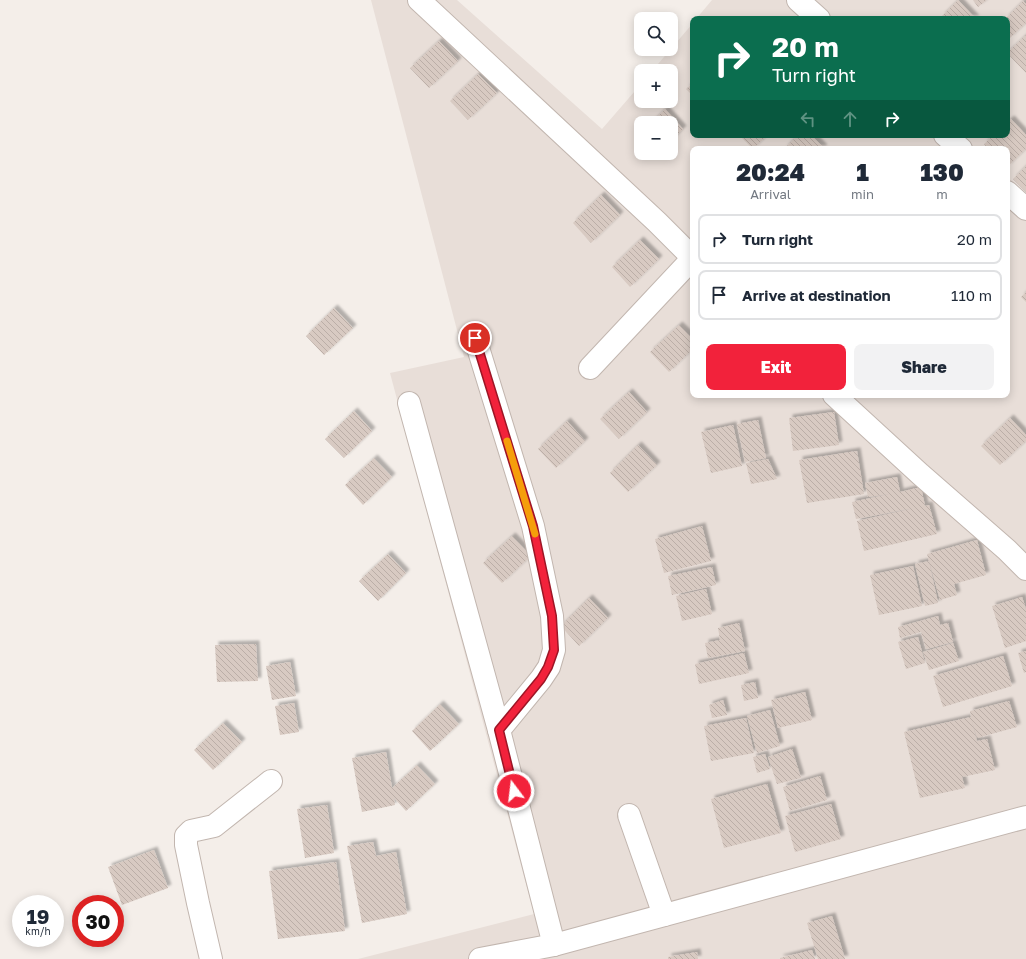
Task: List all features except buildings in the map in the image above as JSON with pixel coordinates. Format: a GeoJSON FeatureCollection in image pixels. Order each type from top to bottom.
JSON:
{"type":"FeatureCollection","features":[{"type":"Feature","properties":{"kind":"street"},"geometry":{"type":"LineString","coordinates":[[419,0],[652,217],[690,255]]}},
{"type":"Feature","properties":{"kind":"street"},"geometry":{"type":"LineString","coordinates":[[798,0],[816,16]]}},
{"type":"Feature","properties":{"kind":"street"},"geometry":{"type":"LineString","coordinates":[[948,138],[958,146]]}},
{"type":"Feature","properties":{"kind":"street"},"geometry":{"type":"LineString","coordinates":[[1010,195],[1026,209]]}},
{"type":"Feature","properties":{"kind":"street"},"geometry":{"type":"LineString","coordinates":[[590,368],[690,261]]}},
{"type":"Feature","properties":{"kind":"street"},"geometry":{"type":"LineString","coordinates":[[475,338],[533,526],[552,616],[554,650],[548,667],[541,679],[499,730]]}},
{"type":"Feature","properties":{"kind":"street"},"geometry":{"type":"LineString","coordinates":[[837,398],[1026,568]]}},
{"type":"Feature","properties":{"kind":"street"},"geometry":{"type":"LineString","coordinates":[[409,403],[499,730],[554,945]]}},
{"type":"Feature","properties":{"kind":"street"},"geometry":{"type":"LineString","coordinates":[[212,959],[196,895],[186,845],[186,836],[191,831],[214,826],[271,781]]}},
{"type":"Feature","properties":{"kind":"street"},"geometry":{"type":"LineString","coordinates":[[629,815],[664,915]]}},
{"type":"Feature","properties":{"kind":"street"},"geometry":{"type":"LineString","coordinates":[[480,959],[554,945],[1026,817]]}},
{"type":"Feature","properties":{"kind":"shaded area"},"geometry":{"type":"Polygon","coordinates":[[[371,0],[457,0],[602,129],[634,92],[634,108],[678,108],[678,64],[658,64],[665,56],[678,56],[678,41],[690,27],[690,138],[1010,138],[1010,16],[699,16],[712,0],[1026,0],[1026,959],[358,959],[534,914],[390,373],[464,357],[371,0]]]}},
{"type":"Feature","properties":{"kind":"slow traffic"},"geometry":{"type":"LineString","coordinates":[[507,441],[535,534]]}},
{"type":"Feature","properties":{"kind":"route"},"geometry":{"type":"LineString","coordinates":[[475,338],[533,526],[552,616],[554,650],[548,667],[541,679],[499,730],[514,791]]}}]}
